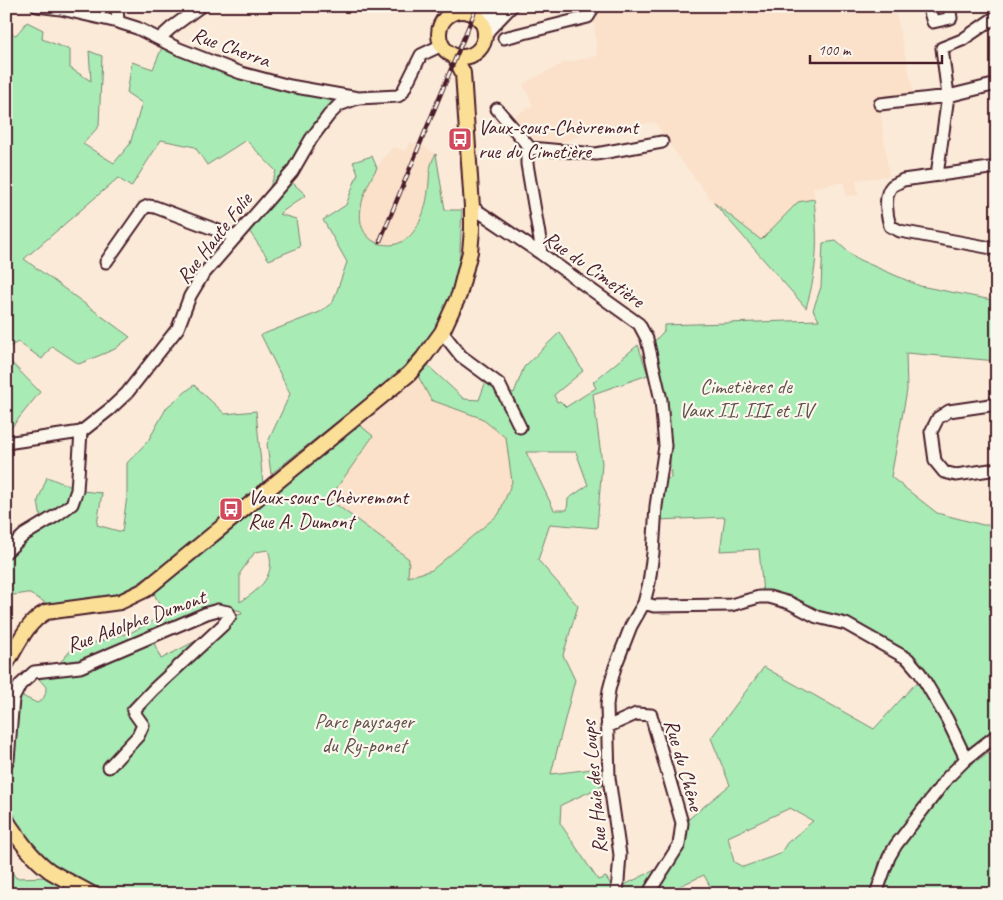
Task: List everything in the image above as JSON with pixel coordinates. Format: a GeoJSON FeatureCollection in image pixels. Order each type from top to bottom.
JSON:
{"type":"FeatureCollection","features":[{"type":"Feature","properties":{"kind":"main road"},"geometry":{"type":"LineString","coordinates":[[451,11],[470,12],[483,26],[484,40],[481,46],[471,55],[463,58],[455,57],[442,45],[439,37],[440,29],[451,11]]}},
{"type":"Feature","properties":{"kind":"main road"},"geometry":{"type":"LineString","coordinates":[[463,72],[471,55]]}},
{"type":"Feature","properties":{"kind":"main road"},"geometry":{"type":"LineString","coordinates":[[455,57],[463,72]]}},
{"type":"Feature","properties":{"kind":"main road","name":"Rue Adolphe Dumont"},"geometry":{"type":"LineString","coordinates":[[6,664],[27,628],[37,617],[46,612],[120,602],[145,590],[409,374],[423,358],[442,332],[459,295],[467,267],[472,230],[472,208],[463,72]]}},
{"type":"Feature","properties":{"kind":"main road"},"geometry":{"type":"LineString","coordinates":[[6,820],[26,848],[50,871],[92,894]]}},
{"type":"Feature","properties":{"kind":"street","name":"Rue Cherra"},"geometry":{"type":"LineString","coordinates":[[37,6],[61,9],[118,22],[241,73],[290,86],[358,98]]}},
{"type":"Feature","properties":{"kind":"street"},"geometry":{"type":"LineString","coordinates":[[116,6],[118,22]]}},
{"type":"Feature","properties":{"kind":"street"},"geometry":{"type":"LineString","coordinates":[[160,38],[201,6]]}},
{"type":"Feature","properties":{"kind":"street"},"geometry":{"type":"LineString","coordinates":[[504,38],[588,17],[591,12],[585,6]]}},
{"type":"Feature","properties":{"kind":"street"},"geometry":{"type":"LineString","coordinates":[[928,6],[931,19],[934,22],[951,18],[949,6]]}},
{"type":"Feature","properties":{"kind":"street"},"geometry":{"type":"LineString","coordinates":[[470,12],[492,17],[508,9]]}},
{"type":"Feature","properties":{"kind":"street"},"geometry":{"type":"LineString","coordinates":[[484,40],[489,30],[508,9]]}},
{"type":"Feature","properties":{"kind":"street"},"geometry":{"type":"LineString","coordinates":[[937,175],[948,96],[942,48],[962,40],[997,16]]}},
{"type":"Feature","properties":{"kind":"street","name":"Rue Haute Folie"},"geometry":{"type":"LineString","coordinates":[[81,432],[128,393],[178,328],[190,296],[202,276],[292,172],[311,139],[329,115],[339,105],[358,98],[398,96],[402,93],[421,55],[442,45]]}},
{"type":"Feature","properties":{"kind":"street"},"geometry":{"type":"LineString","coordinates":[[880,104],[948,96],[997,84]]}},
{"type":"Feature","properties":{"kind":"street"},"geometry":{"type":"LineString","coordinates":[[497,109],[530,148],[596,154],[662,142]]}},
{"type":"Feature","properties":{"kind":"street"},"geometry":{"type":"LineString","coordinates":[[530,148],[527,154],[527,164],[541,246],[540,253]]}},
{"type":"Feature","properties":{"kind":"street"},"geometry":{"type":"LineString","coordinates":[[997,167],[903,180],[892,186],[888,193],[887,201],[887,216],[890,226],[900,231],[997,249]]}},
{"type":"Feature","properties":{"kind":"street"},"geometry":{"type":"LineString","coordinates":[[106,262],[144,208],[148,206],[235,237]]}},
{"type":"Feature","properties":{"kind":"street","name":"Rue du Cimetière"},"geometry":{"type":"LineString","coordinates":[[472,208],[540,253],[639,324],[647,339],[661,400],[665,446],[656,506],[654,536]]}},
{"type":"Feature","properties":{"kind":"street"},"geometry":{"type":"LineString","coordinates":[[442,332],[461,356],[499,384],[520,427]]}},
{"type":"Feature","properties":{"kind":"street"},"geometry":{"type":"LineString","coordinates":[[997,404],[949,411],[938,418],[931,432],[935,462],[944,472],[956,475],[997,469]]}},
{"type":"Feature","properties":{"kind":"street"},"geometry":{"type":"LineString","coordinates":[[6,443],[81,432],[77,490],[72,504],[57,516],[24,535],[6,552]]}},
{"type":"Feature","properties":{"kind":"street","name":"Rue Haie des Loups"},"geometry":{"type":"LineString","coordinates":[[617,894],[620,854],[609,778],[608,690],[631,626],[644,603],[649,583],[654,536]]}},
{"type":"Feature","properties":{"kind":"street"},"geometry":{"type":"LineString","coordinates":[[644,603],[654,606],[731,605],[759,597],[769,597],[790,603],[817,617],[846,624],[908,659],[920,673],[947,719],[966,759]]}},
{"type":"Feature","properties":{"kind":"street","name":"Rue Adolphe Dumont"},"geometry":{"type":"LineString","coordinates":[[6,763],[8,760],[13,699],[20,685],[34,672],[80,667],[207,613],[218,610],[228,612],[230,616],[223,625],[133,710],[143,725],[138,736],[109,766]]}},
{"type":"Feature","properties":{"kind":"street","name":"Rue du Chêne"},"geometry":{"type":"LineString","coordinates":[[607,727],[636,714],[651,714],[682,824],[679,845],[651,889],[650,894]]}},
{"type":"Feature","properties":{"kind":"street"},"geometry":{"type":"LineString","coordinates":[[876,894],[889,857],[896,845],[948,777],[966,759],[997,735]]}},
{"type":"Feature","properties":{"kind":"shaded area"},"geometry":{"type":"Polygon","coordinates":[[[593,6],[894,6],[914,94],[879,101],[889,176],[856,180],[858,195],[846,196],[844,182],[813,187],[814,199],[798,202],[761,240],[713,202],[655,122],[590,132],[555,144],[555,147],[536,145],[527,139],[510,119],[533,105],[523,84],[564,63],[597,56],[593,6]]]}},
{"type":"Feature","properties":{"kind":"shaded area"},"geometry":{"type":"Polygon","coordinates":[[[410,142],[423,146],[436,154],[431,163],[428,193],[422,215],[413,233],[405,240],[398,244],[380,244],[370,239],[362,228],[360,216],[363,198],[382,160],[393,147],[405,151],[410,142]]]}},
{"type":"Feature","properties":{"kind":"shaded area"},"geometry":{"type":"Polygon","coordinates":[[[416,372],[431,400],[481,418],[506,438],[512,482],[499,514],[432,570],[408,577],[329,499],[373,437],[355,421],[416,372]]]}},
{"type":"Feature","properties":{"kind":"green space"},"geometry":{"type":"Polygon","coordinates":[[[27,22],[43,30],[42,39],[70,50],[70,68],[91,81],[89,51],[102,56],[99,126],[83,144],[114,163],[130,144],[142,103],[127,93],[132,62],[153,69],[163,45],[252,81],[306,95],[334,98],[284,175],[306,195],[279,214],[296,219],[300,247],[269,260],[245,225],[266,197],[276,171],[246,140],[207,165],[195,147],[161,140],[131,187],[118,178],[24,259],[130,337],[115,349],[79,364],[52,346],[42,359],[18,342],[6,349],[6,32],[16,35],[27,22]]]}},
{"type":"Feature","properties":{"kind":"green space"},"geometry":{"type":"Polygon","coordinates":[[[436,154],[445,210],[462,210],[459,270],[449,300],[434,331],[410,361],[381,387],[271,474],[267,444],[290,394],[261,335],[320,312],[333,302],[347,262],[323,220],[346,205],[358,173],[353,162],[372,156],[377,168],[363,197],[360,219],[368,237],[377,243],[391,245],[406,239],[420,221],[427,198],[430,167],[436,154]]]}},
{"type":"Feature","properties":{"kind":"green space"},"geometry":{"type":"Polygon","coordinates":[[[814,199],[816,254],[813,280],[806,308],[713,202],[761,240],[798,202],[814,199]]]}},
{"type":"Feature","properties":{"kind":"green space","name":"Cimetières de Vaux II, III et IV"},"geometry":{"type":"Polygon","coordinates":[[[836,241],[855,258],[920,286],[997,301],[997,361],[906,353],[907,390],[891,477],[937,513],[983,525],[997,525],[997,733],[972,750],[966,750],[910,654],[776,592],[763,594],[759,549],[720,551],[725,517],[659,520],[662,480],[671,478],[666,399],[653,343],[664,331],[664,325],[819,320],[813,310],[821,287],[823,243],[836,241]]]}},
{"type":"Feature","properties":{"kind":"green space","name":"Parc paysager du Ry-ponet"},"geometry":{"type":"Polygon","coordinates":[[[560,332],[583,371],[554,395],[557,402],[560,401],[566,407],[596,388],[593,382],[638,345],[648,375],[593,394],[602,463],[597,528],[550,524],[538,560],[578,606],[563,655],[575,680],[551,774],[600,768],[602,786],[561,805],[560,823],[598,880],[606,877],[614,890],[661,867],[680,845],[685,822],[730,785],[711,738],[764,667],[874,729],[915,684],[920,685],[949,730],[960,758],[886,849],[880,859],[871,894],[714,894],[704,875],[673,889],[671,894],[6,894],[6,863],[16,878],[48,877],[21,833],[6,793],[6,717],[18,712],[20,695],[37,703],[39,702],[44,697],[46,687],[39,679],[47,677],[72,649],[132,632],[164,615],[152,589],[355,421],[373,436],[329,499],[409,559],[408,577],[432,570],[499,514],[512,482],[506,438],[481,418],[431,400],[416,372],[424,362],[464,399],[479,400],[486,381],[514,393],[524,367],[560,332]],[[526,452],[554,510],[567,510],[568,499],[588,485],[576,452],[526,452]],[[268,550],[255,552],[240,573],[240,602],[260,587],[268,574],[270,559],[268,550]],[[223,607],[134,640],[154,643],[161,659],[207,635],[233,616],[242,614],[241,611],[223,607]],[[790,808],[728,837],[734,862],[743,867],[780,854],[787,843],[813,821],[790,808]]]}},
{"type":"Feature","properties":{"kind":"green space"},"geometry":{"type":"Polygon","coordinates":[[[6,357],[40,392],[11,428],[6,423],[6,357]]]}},
{"type":"Feature","properties":{"kind":"green space"},"geometry":{"type":"Polygon","coordinates":[[[194,385],[225,414],[256,411],[263,485],[181,553],[137,584],[113,596],[48,604],[28,593],[14,595],[6,590],[6,561],[21,543],[43,531],[38,501],[47,477],[82,491],[102,493],[97,525],[122,532],[127,496],[127,463],[148,441],[167,407],[194,385]]]}},
{"type":"Feature","properties":{"kind":"green space"},"geometry":{"type":"Polygon","coordinates":[[[997,747],[997,894],[880,894],[896,849],[957,774],[997,747]]]}},
{"type":"Feature","properties":{"kind":"railway"},"geometry":{"type":"LineString","coordinates":[[380,241],[477,6]]}},
{"type":"Feature","properties":{"kind":"place","name":"Vaux-sous-Chèvremont rue du Cimetière"},"geometry":{"type":"Point","coordinates":[460,139]}},
{"type":"Feature","properties":{"kind":"place","name":"Vaux-sous-Chèvremont Rue A. Dumont"},"geometry":{"type":"Point","coordinates":[231,509]}}]}
